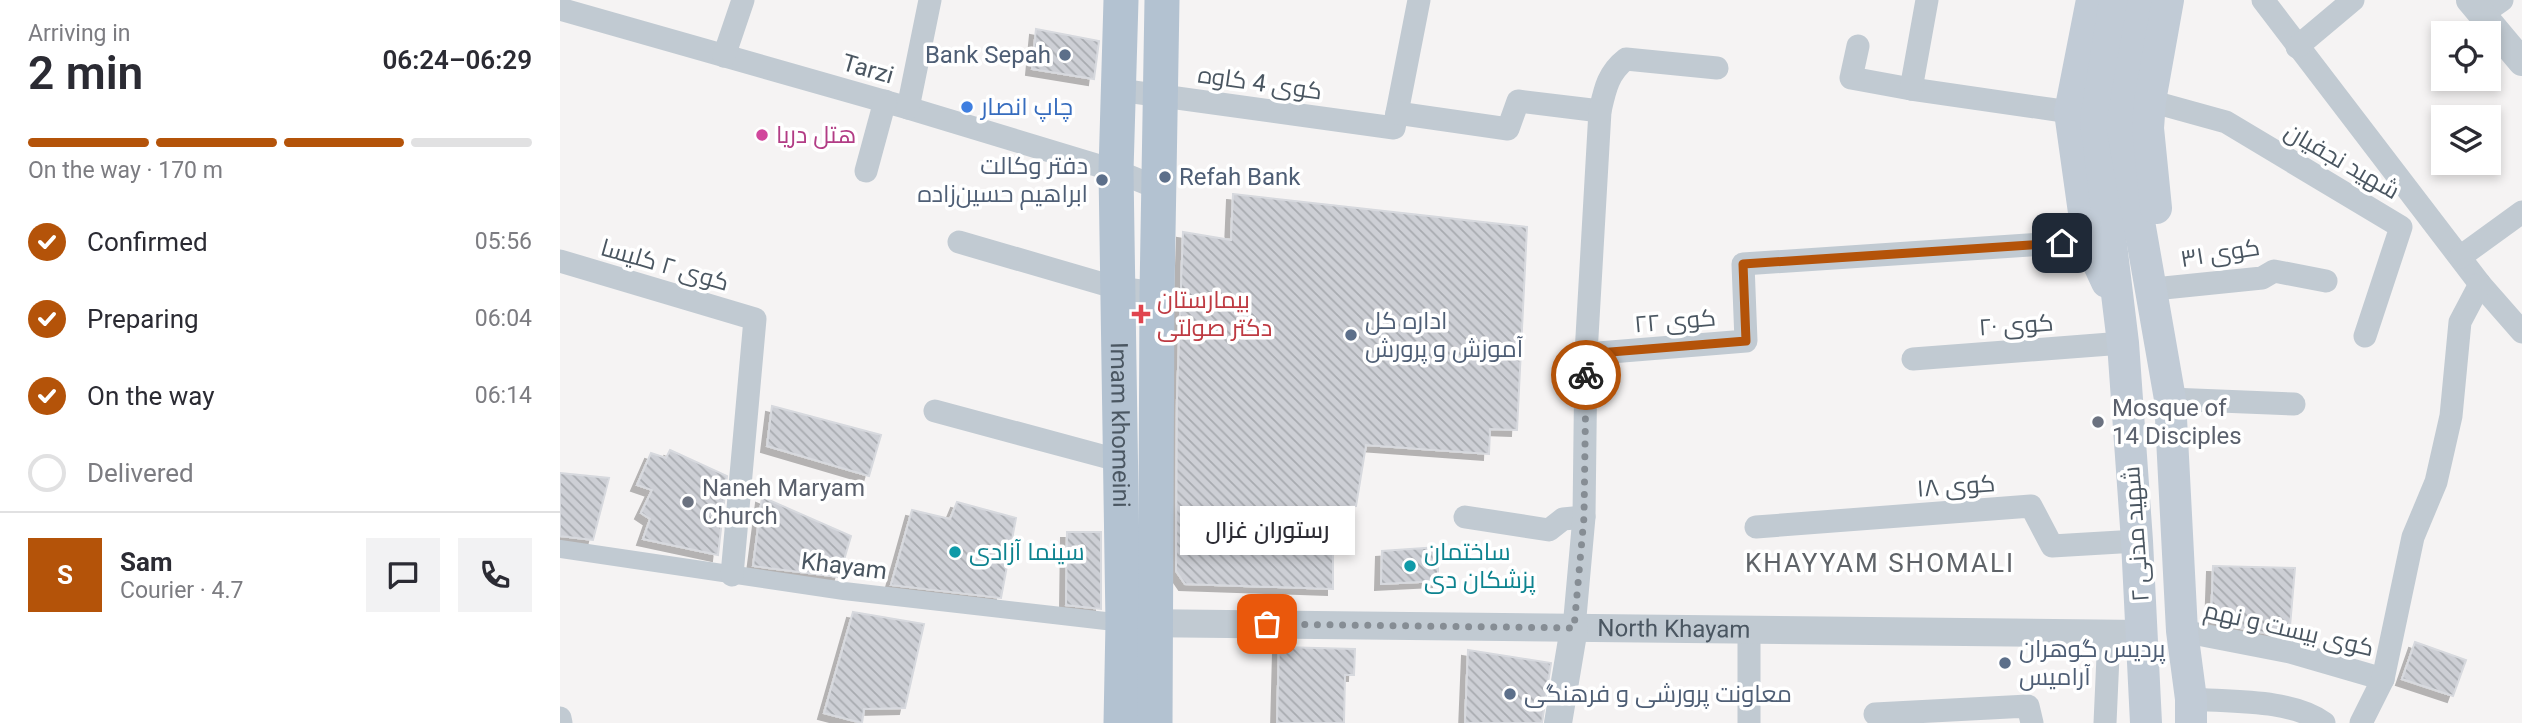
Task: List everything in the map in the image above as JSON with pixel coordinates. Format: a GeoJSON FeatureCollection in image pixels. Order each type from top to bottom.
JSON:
{"type":"FeatureCollection","features":[{"type":"Feature","properties":{"kind":"main road","name":"Imam khomeini"},"geometry":{"type":"LineString","coordinates":[[1121,0],[1116,171],[1121,461],[1155,723]]}},
{"type":"Feature","properties":{"kind":"main road","name":"Imam khomeini"},"geometry":{"type":"LineString","coordinates":[[1121,723],[1140,623],[1157,293],[1162,0]]}},
{"type":"Feature","properties":{"kind":"main road"},"geometry":{"type":"LineString","coordinates":[[2092,0],[2070,112],[2088,241],[2120,312]]}},
{"type":"Feature","properties":{"kind":"main road"},"geometry":{"type":"LineString","coordinates":[[2115,0],[2125,99]]}},
{"type":"Feature","properties":{"kind":"main road"},"geometry":{"type":"LineString","coordinates":[[2125,99],[2144,0]]}},
{"type":"Feature","properties":{"kind":"main road"},"geometry":{"type":"LineString","coordinates":[[2125,99],[2168,0]]}},
{"type":"Feature","properties":{"kind":"main road","name":"شهید مدنی ۲"},"geometry":{"type":"LineString","coordinates":[[2125,99],[2122,124],[2159,298],[2169,399],[2182,631],[2191,711]]}},
{"type":"Feature","properties":{"kind":"main road","name":"شهید مدنی ۲"},"geometry":{"type":"LineString","coordinates":[[2125,99],[2096,121],[2123,343],[2146,723]]}},
{"type":"Feature","properties":{"kind":"street"},"geometry":{"type":"LineString","coordinates":[[724,56],[743,0]]}},
{"type":"Feature","properties":{"kind":"street"},"geometry":{"type":"LineString","coordinates":[[908,108],[930,0]]}},
{"type":"Feature","properties":{"kind":"street"},"geometry":{"type":"LineString","coordinates":[[1395,121],[1419,0]]}},
{"type":"Feature","properties":{"kind":"street"},"geometry":{"type":"LineString","coordinates":[[1911,89],[1927,0]]}},
{"type":"Feature","properties":{"kind":"street"},"geometry":{"type":"LineString","coordinates":[[2263,0],[2480,284],[2522,332]]}},
{"type":"Feature","properties":{"kind":"street"},"geometry":{"type":"LineString","coordinates":[[2297,47],[2353,0]]}},
{"type":"Feature","properties":{"kind":"street"},"geometry":{"type":"LineString","coordinates":[[2485,5],[2522,62]]}},
{"type":"Feature","properties":{"kind":"street","name":"Tarzi"},"geometry":{"type":"LineString","coordinates":[[560,9],[885,101],[1116,171],[1158,188]]}},
{"type":"Feature","properties":{"kind":"street"},"geometry":{"type":"LineString","coordinates":[[1858,46],[1851,78],[2070,112]]}},
{"type":"Feature","properties":{"kind":"street"},"geometry":{"type":"LineString","coordinates":[[1559,723],[1574,628],[1584,517],[1586,354],[1600,111],[1608,79],[1626,58],[1717,68]]}},
{"type":"Feature","properties":{"kind":"street","name":"کوی 4 کاوه"},"geometry":{"type":"LineString","coordinates":[[1119,90],[1162,97],[1395,121],[1508,129],[1518,101],[1600,111]]}},
{"type":"Feature","properties":{"kind":"street","name":"شهید نجفیان"},"geometry":{"type":"LineString","coordinates":[[2125,99],[2226,122],[2402,227],[2365,336]]}},
{"type":"Feature","properties":{"kind":"street"},"geometry":{"type":"LineString","coordinates":[[866,172],[885,101]]}},
{"type":"Feature","properties":{"kind":"street"},"geometry":{"type":"LineString","coordinates":[[2459,257],[2522,212]]}},
{"type":"Feature","properties":{"kind":"street","name":"کوی ۲۲"},"geometry":{"type":"LineString","coordinates":[[1586,354],[1746,341],[1743,264],[2088,241]]}},
{"type":"Feature","properties":{"kind":"street"},"geometry":{"type":"LineString","coordinates":[[959,242],[1117,288],[1157,293]]}},
{"type":"Feature","properties":{"kind":"street","name":"کوی ۲ کلیسا"},"geometry":{"type":"LineString","coordinates":[[560,261],[755,318],[732,575]]}},
{"type":"Feature","properties":{"kind":"street","name":"کوی ۳۱"},"geometry":{"type":"LineString","coordinates":[[2159,298],[2262,278],[2274,271],[2326,281]]}},
{"type":"Feature","properties":{"kind":"street"},"geometry":{"type":"LineString","coordinates":[[2361,723],[2384,679],[2413,537],[2436,482],[2451,416],[2460,322],[2480,284]]}},
{"type":"Feature","properties":{"kind":"street","name":"کوی ۲۰"},"geometry":{"type":"LineString","coordinates":[[1913,359],[2123,343]]}},
{"type":"Feature","properties":{"kind":"street"},"geometry":{"type":"LineString","coordinates":[[2169,399],[2294,404]]}},
{"type":"Feature","properties":{"kind":"street"},"geometry":{"type":"LineString","coordinates":[[935,411],[1121,461]]}},
{"type":"Feature","properties":{"kind":"street","name":"کوی ۱۸"},"geometry":{"type":"LineString","coordinates":[[1756,527],[2031,506],[2052,546],[2137,541]]}},
{"type":"Feature","properties":{"kind":"street"},"geometry":{"type":"LineString","coordinates":[[1465,517],[1549,530],[1563,519],[1584,517]]}},
{"type":"Feature","properties":{"kind":"street","name":"Khayam"},"geometry":{"type":"LineString","coordinates":[[560,549],[844,591],[1140,623]]}},
{"type":"Feature","properties":{"kind":"street","name":"North Khayam"},"geometry":{"type":"LineString","coordinates":[[1140,623],[2142,634]]}},
{"type":"Feature","properties":{"kind":"street"},"geometry":{"type":"LineString","coordinates":[[1749,630],[1749,723]]}},
{"type":"Feature","properties":{"kind":"street","name":"کوی بیست و نهم"},"geometry":{"type":"LineString","coordinates":[[2182,631],[2290,652],[2384,679]]}},
{"type":"Feature","properties":{"kind":"street"},"geometry":{"type":"LineString","coordinates":[[2105,723],[2109,634]]}},
{"type":"Feature","properties":{"kind":"street"},"geometry":{"type":"LineString","coordinates":[[1875,714],[2028,706],[2032,723]]}},
{"type":"Feature","properties":{"kind":"street"},"geometry":{"type":"LineString","coordinates":[[2191,711],[2294,709],[2324,723]]}},
{"type":"Feature","properties":{"kind":"building","name":"Bank Sepah"},"geometry":{"type":"Polygon","coordinates":[[[1036,29],[1099,41],[1094,79],[1032,69],[1036,29]]]}},
{"type":"Feature","properties":{"kind":"building","name":"اداره کل آموزش و پرورش"},"geometry":{"type":"Polygon","coordinates":[[[1233,194],[1527,227],[1517,430],[1490,429],[1489,454],[1366,445],[1356,506],[1333,508],[1333,589],[1185,584],[1176,571],[1177,398],[1183,232],[1231,240],[1233,194]]]}},
{"type":"Feature","properties":{"kind":"building"},"geometry":{"type":"Polygon","coordinates":[[[772,406],[881,435],[869,476],[767,446],[772,406]]]}},
{"type":"Feature","properties":{"kind":"building","name":"Naneh Maryam Church"},"geometry":{"type":"Polygon","coordinates":[[[670,450],[727,476],[718,555],[643,539],[650,519],[641,513],[652,490],[637,485],[651,453],[666,458],[670,450]]]}},
{"type":"Feature","properties":{"kind":"building"},"geometry":{"type":"Polygon","coordinates":[[[560,473],[609,478],[593,540],[560,536],[560,473]]]}},
{"type":"Feature","properties":{"kind":"building"},"geometry":{"type":"Polygon","coordinates":[[[762,497],[851,536],[839,577],[753,566],[762,497]]]}},
{"type":"Feature","properties":{"kind":"building","name":"سینما آزادی"},"geometry":{"type":"Polygon","coordinates":[[[957,502],[1016,518],[1001,598],[891,585],[912,510],[950,519],[957,502]]]}},
{"type":"Feature","properties":{"kind":"building"},"geometry":{"type":"Polygon","coordinates":[[[1067,532],[1101,532],[1101,609],[1066,605],[1067,532]]]}},
{"type":"Feature","properties":{"kind":"building","name":"ساختمان پزشکان دی"},"geometry":{"type":"Polygon","coordinates":[[[1438,547],[1438,581],[1381,584],[1382,551],[1438,547]]]}},
{"type":"Feature","properties":{"kind":"building"},"geometry":{"type":"Polygon","coordinates":[[[2213,566],[2295,568],[2289,638],[2211,622],[2213,566]]]}},
{"type":"Feature","properties":{"kind":"building"},"geometry":{"type":"Polygon","coordinates":[[[853,612],[924,624],[905,708],[864,709],[862,723],[824,713],[853,612]]]}},
{"type":"Feature","properties":{"kind":"building"},"geometry":{"type":"Polygon","coordinates":[[[2415,642],[2466,660],[2453,696],[2402,679],[2415,642]]]}},
{"type":"Feature","properties":{"kind":"building"},"geometry":{"type":"Polygon","coordinates":[[[1279,647],[1355,649],[1354,675],[1345,675],[1344,723],[1277,723],[1279,647]]]}},
{"type":"Feature","properties":{"kind":"building","name":"معاونت پرورشی و فرهنگی"},"geometry":{"type":"Polygon","coordinates":[[[1468,650],[1551,663],[1542,723],[1465,723],[1468,650]]]}},
{"type":"Feature","properties":{"kind":"way so far"},"geometry":{"type":"LineString","coordinates":[[1267,624],[1574,628],[1584,517],[1586,375]]}},
{"type":"Feature","properties":{"kind":"place","name":"Bank Sepah"},"geometry":{"type":"Point","coordinates":[1065,55]}},
{"type":"Feature","properties":{"kind":"place","name":"چاپ انصار"},"geometry":{"type":"Point","coordinates":[967,107]}},
{"type":"Feature","properties":{"kind":"place","name":"هتل دریا"},"geometry":{"type":"Point","coordinates":[762,135]}},
{"type":"Feature","properties":{"kind":"place","name":"Refah Bank"},"geometry":{"type":"Point","coordinates":[1165,177]}},
{"type":"Feature","properties":{"kind":"place","name":"دفتر وکالت ابراهیم حسین‌زاده"},"geometry":{"type":"Point","coordinates":[1102,180]}},
{"type":"Feature","properties":{"kind":"place","name":"بیمارستان دکتر صولتی"},"geometry":{"type":"Point","coordinates":[1141,314]}},
{"type":"Feature","properties":{"kind":"place","name":"اداره کل آموزش و پرورش"},"geometry":{"type":"Point","coordinates":[1351,335]}},
{"type":"Feature","properties":{"kind":"place","name":"Mosque of 14 Disciples"},"geometry":{"type":"Point","coordinates":[2098,422]}},
{"type":"Feature","properties":{"kind":"place","name":"Naneh Maryam Church"},"geometry":{"type":"Point","coordinates":[688,502]}},
{"type":"Feature","properties":{"kind":"place","name":"سینما آزادی"},"geometry":{"type":"Point","coordinates":[955,552]}},
{"type":"Feature","properties":{"kind":"place","name":"ساختمان پزشکان دی"},"geometry":{"type":"Point","coordinates":[1410,566]}},
{"type":"Feature","properties":{"kind":"place","name":"رستوران غزال"},"geometry":{"type":"Point","coordinates":[1267,624]}},
{"type":"Feature","properties":{"kind":"place","name":"پردیس گوهران آرامیس"},"geometry":{"type":"Point","coordinates":[2005,663]}},
{"type":"Feature","properties":{"kind":"place","name":"معاونت پرورشی و فرهنگی"},"geometry":{"type":"Point","coordinates":[1510,694]}},
{"type":"Feature","properties":{"kind":"district","name":"KHAYYAM SHOMALI"},"geometry":{"type":"Point","coordinates":[1880,563]}},
{"type":"Feature","properties":{"kind":"route"},"geometry":{"type":"LineString","coordinates":[[1586,375],[1586,354],[1746,341],[1743,264],[2062,243]]}}]}
